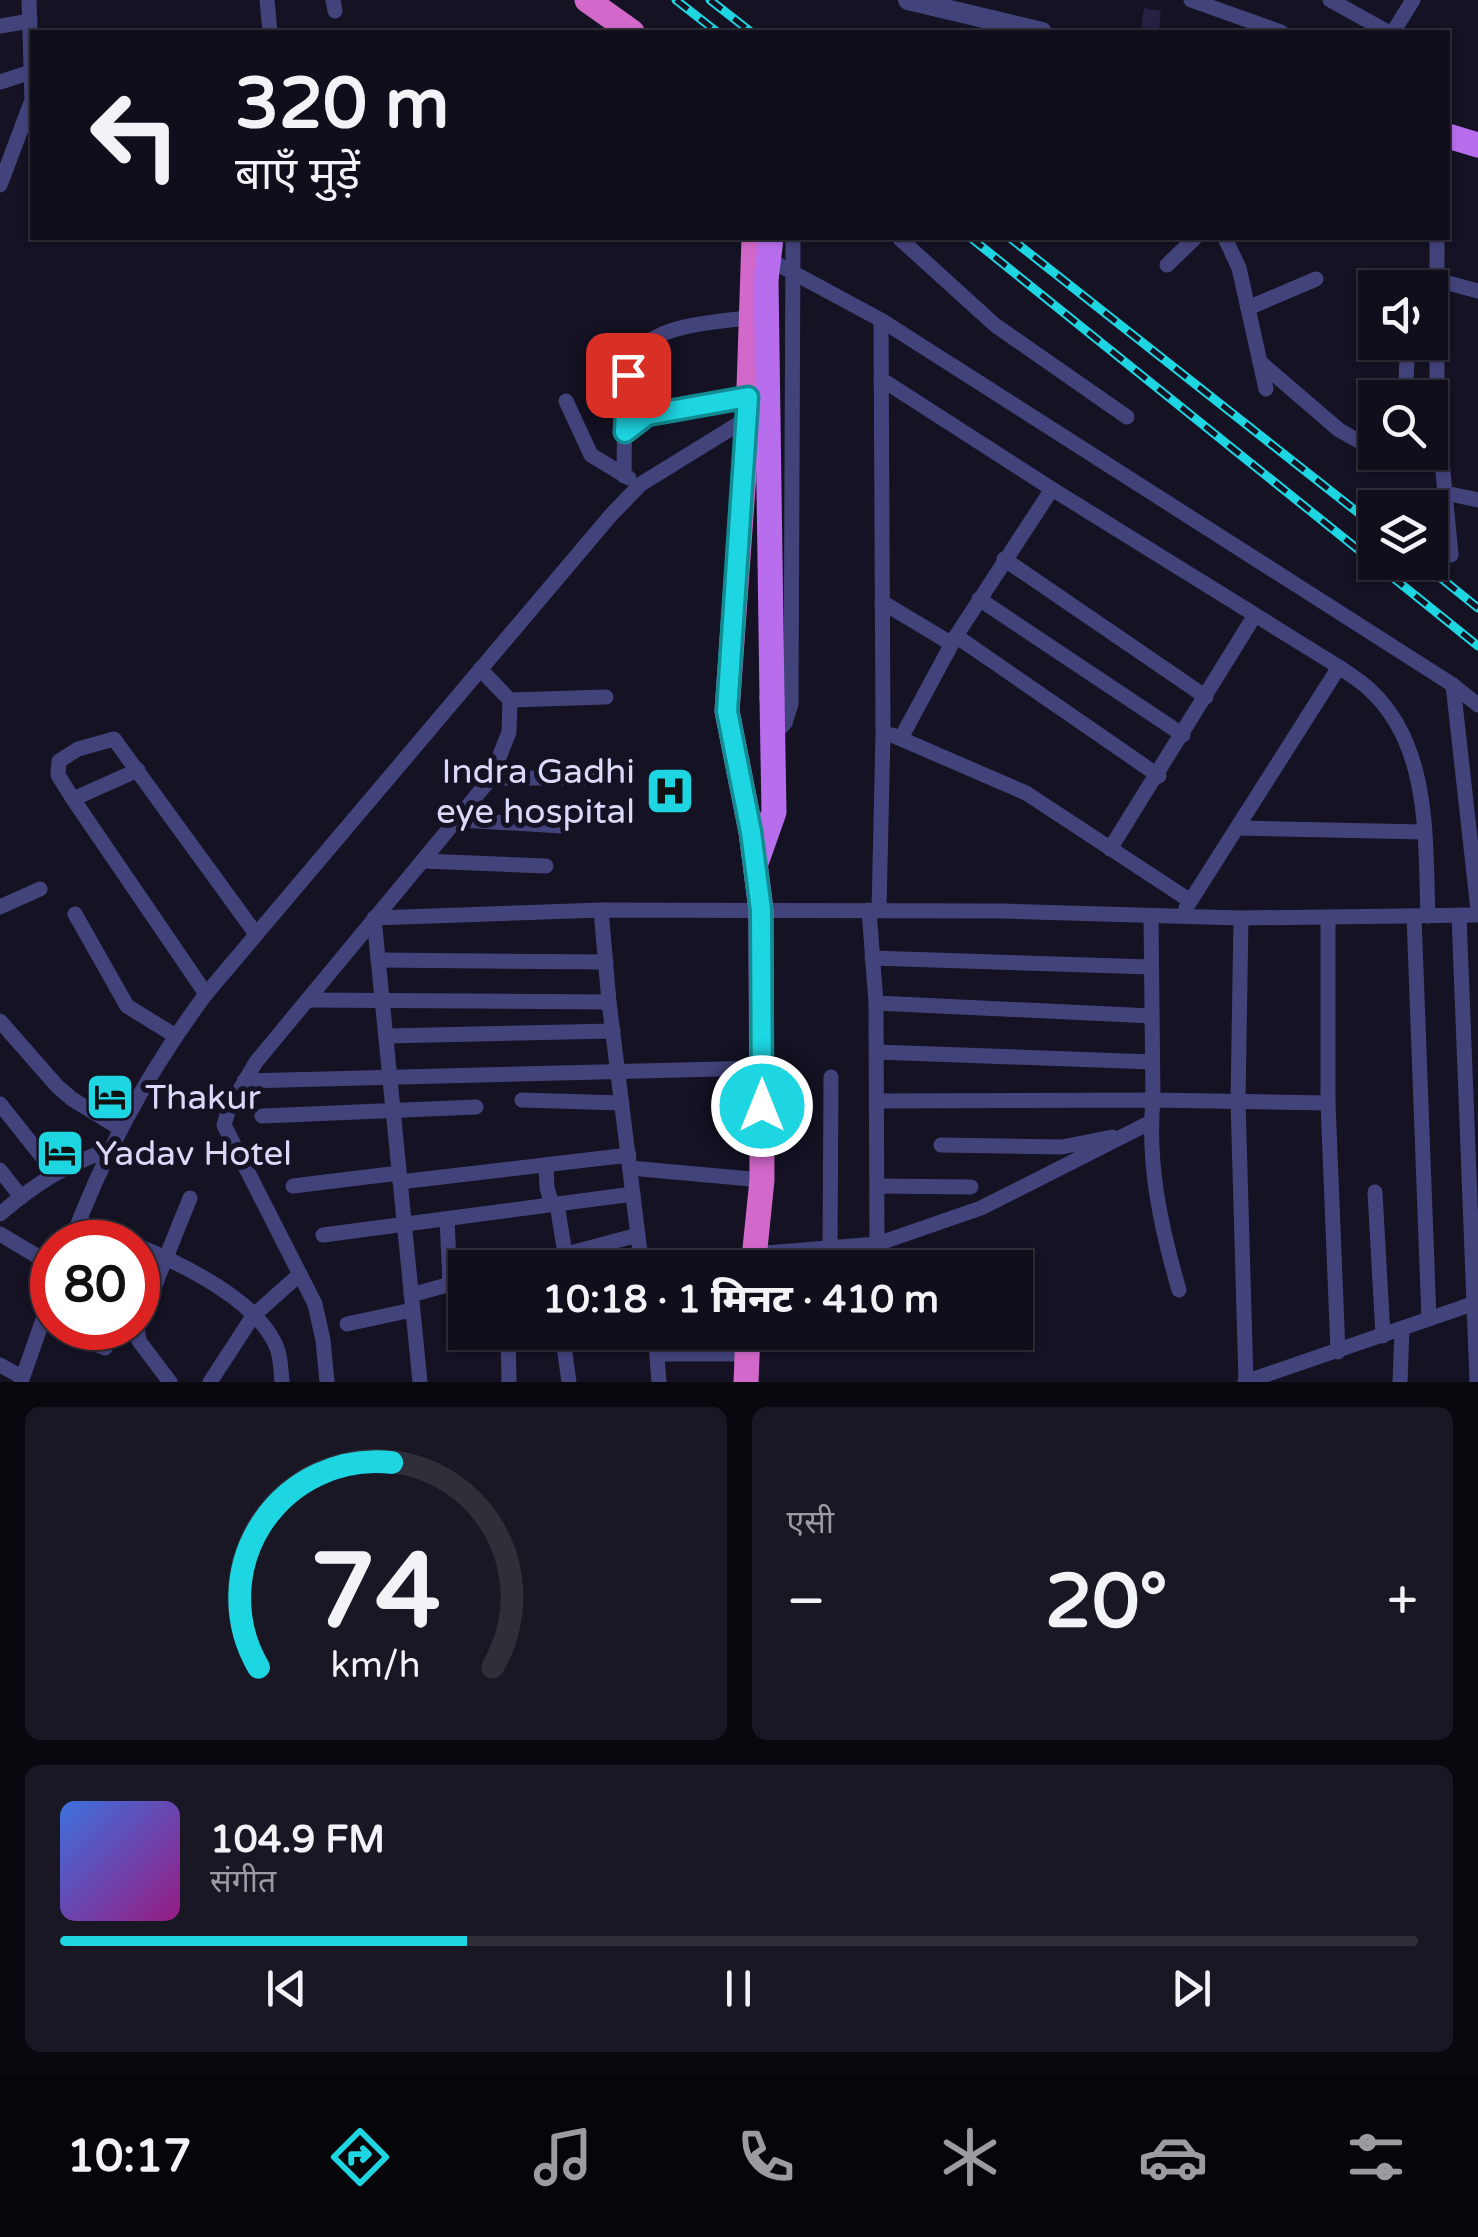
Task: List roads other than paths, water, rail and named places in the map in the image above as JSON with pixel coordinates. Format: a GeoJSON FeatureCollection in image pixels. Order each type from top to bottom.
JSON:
{"type":"FeatureCollection","features":[{"type":"Feature","properties":{"kind":"highway"},"geometry":{"type":"LineString","coordinates":[[587,0],[629,30]]}},
{"type":"Feature","properties":{"kind":"highway"},"geometry":{"type":"LineString","coordinates":[[754,1250],[762,1180],[761,910],[727,711],[748,407],[750,318],[759,242]]}},
{"type":"Feature","properties":{"kind":"highway"},"geometry":{"type":"LineString","coordinates":[[746,1382],[747,1350]]}},
{"type":"Feature","properties":{"kind":"main road"},"geometry":{"type":"LineString","coordinates":[[1450,137],[1478,146]]}},
{"type":"Feature","properties":{"kind":"main road"},"geometry":{"type":"LineString","coordinates":[[756,863],[774,812],[766,280],[759,242]]}},
{"type":"Feature","properties":{"kind":"street"},"geometry":{"type":"LineString","coordinates":[[29,0],[30,30]]}},
{"type":"Feature","properties":{"kind":"street"},"geometry":{"type":"LineString","coordinates":[[267,0],[270,30]]}},
{"type":"Feature","properties":{"kind":"street"},"geometry":{"type":"LineString","coordinates":[[908,0],[1034,30]]}},
{"type":"Feature","properties":{"kind":"street"},"geometry":{"type":"LineString","coordinates":[[1191,0],[1275,30]]}},
{"type":"Feature","properties":{"kind":"street"},"geometry":{"type":"LineString","coordinates":[[1330,0],[1386,30]]}},
{"type":"Feature","properties":{"kind":"street"},"geometry":{"type":"LineString","coordinates":[[1391,30],[1413,0]]}},
{"type":"Feature","properties":{"kind":"street"},"geometry":{"type":"LineString","coordinates":[[0,26],[30,21]]}},
{"type":"Feature","properties":{"kind":"street"},"geometry":{"type":"LineString","coordinates":[[0,82],[30,72]]}},
{"type":"Feature","properties":{"kind":"street"},"geometry":{"type":"LineString","coordinates":[[0,185],[30,105]]}},
{"type":"Feature","properties":{"kind":"street"},"geometry":{"type":"LineString","coordinates":[[772,737],[785,723],[791,704],[793,240]]}},
{"type":"Feature","properties":{"kind":"street"},"geometry":{"type":"LineString","coordinates":[[900,240],[995,325],[1127,417]]}},
{"type":"Feature","properties":{"kind":"street"},"geometry":{"type":"LineString","coordinates":[[1167,265],[1193,240]]}},
{"type":"Feature","properties":{"kind":"street"},"geometry":{"type":"LineString","coordinates":[[1226,240],[1239,268],[1266,390]]}},
{"type":"Feature","properties":{"kind":"street"},"geometry":{"type":"LineString","coordinates":[[1437,240],[1437,270]]}},
{"type":"Feature","properties":{"kind":"street"},"geometry":{"type":"LineString","coordinates":[[759,242],[791,272],[881,320],[1453,684],[1478,704]]}},
{"type":"Feature","properties":{"kind":"street"},"geometry":{"type":"LineString","coordinates":[[1248,308],[1316,279]]}},
{"type":"Feature","properties":{"kind":"street"},"geometry":{"type":"LineString","coordinates":[[1448,283],[1478,291]]}},
{"type":"Feature","properties":{"kind":"street"},"geometry":{"type":"LineString","coordinates":[[624,476],[628,375],[635,353],[651,338],[677,326],[750,318]]}},
{"type":"Feature","properties":{"kind":"street"},"geometry":{"type":"LineString","coordinates":[[877,1244],[878,1100],[872,958],[883,733],[881,320]]}},
{"type":"Feature","properties":{"kind":"street"},"geometry":{"type":"LineString","coordinates":[[1260,361],[1339,430],[1358,441]]}},
{"type":"Feature","properties":{"kind":"street"},"geometry":{"type":"LineString","coordinates":[[880,379],[1339,667],[1371,691],[1398,726],[1416,773],[1424,832],[1421,916],[1429,1319]]}},
{"type":"Feature","properties":{"kind":"street"},"geometry":{"type":"LineString","coordinates":[[566,401],[591,455],[641,484]]}},
{"type":"Feature","properties":{"kind":"street"},"geometry":{"type":"LineString","coordinates":[[625,432],[647,415],[748,407]]}},
{"type":"Feature","properties":{"kind":"street"},"geometry":{"type":"LineString","coordinates":[[80,1220],[108,1150],[174,1035],[206,994],[611,514],[641,484],[748,407]]}},
{"type":"Feature","properties":{"kind":"street"},"geometry":{"type":"LineString","coordinates":[[901,738],[954,640],[1052,488]]}},
{"type":"Feature","properties":{"kind":"street"},"geometry":{"type":"LineString","coordinates":[[1448,494],[1478,500]]}},
{"type":"Feature","properties":{"kind":"street"},"geometry":{"type":"LineString","coordinates":[[1448,524],[1451,555]]}},
{"type":"Feature","properties":{"kind":"street"},"geometry":{"type":"LineString","coordinates":[[1004,559],[1206,697]]}},
{"type":"Feature","properties":{"kind":"street"},"geometry":{"type":"LineString","coordinates":[[979,599],[1183,735]]}},
{"type":"Feature","properties":{"kind":"street"},"geometry":{"type":"LineString","coordinates":[[882,602],[954,640],[1158,776]]}},
{"type":"Feature","properties":{"kind":"street"},"geometry":{"type":"LineString","coordinates":[[1110,849],[1255,615]]}},
{"type":"Feature","properties":{"kind":"street"},"geometry":{"type":"LineString","coordinates":[[1183,916],[1188,900],[1339,667]]}},
{"type":"Feature","properties":{"kind":"street"},"geometry":{"type":"LineString","coordinates":[[327,1382],[315,1304],[224,1126],[244,1080],[490,778],[509,732],[510,700],[480,669]]}},
{"type":"Feature","properties":{"kind":"street"},"geometry":{"type":"LineString","coordinates":[[374,918],[601,910],[874,910],[1240,918],[1478,912],[1453,684]]}},
{"type":"Feature","properties":{"kind":"street"},"geometry":{"type":"LineString","coordinates":[[510,700],[606,697]]}},
{"type":"Feature","properties":{"kind":"street"},"geometry":{"type":"LineString","coordinates":[[883,733],[1026,792],[1188,900]]}},
{"type":"Feature","properties":{"kind":"street"},"geometry":{"type":"LineString","coordinates":[[206,994],[73,799],[57,768],[59,762],[78,748],[114,739],[256,934]]}},
{"type":"Feature","properties":{"kind":"street"},"geometry":{"type":"LineString","coordinates":[[73,799],[138,770]]}},
{"type":"Feature","properties":{"kind":"street"},"geometry":{"type":"LineString","coordinates":[[490,778],[593,778]]}},
{"type":"Feature","properties":{"kind":"street"},"geometry":{"type":"LineString","coordinates":[[459,820],[563,826]]}},
{"type":"Feature","properties":{"kind":"street"},"geometry":{"type":"LineString","coordinates":[[1238,828],[1424,832]]}},
{"type":"Feature","properties":{"kind":"street"},"geometry":{"type":"LineString","coordinates":[[423,861],[546,866]]}},
{"type":"Feature","properties":{"kind":"street"},"geometry":{"type":"LineString","coordinates":[[0,906],[40,889]]}},
{"type":"Feature","properties":{"kind":"street"},"geometry":{"type":"LineString","coordinates":[[601,910],[640,1250]]}},
{"type":"Feature","properties":{"kind":"street"},"geometry":{"type":"LineString","coordinates":[[74,914],[127,1006],[174,1035]]}},
{"type":"Feature","properties":{"kind":"street"},"geometry":{"type":"LineString","coordinates":[[1459,915],[1476,1382]]}},
{"type":"Feature","properties":{"kind":"street"},"geometry":{"type":"LineString","coordinates":[[1151,916],[1150,1122],[1156,1196],[1179,1290]]}},
{"type":"Feature","properties":{"kind":"street"},"geometry":{"type":"LineString","coordinates":[[1328,917],[1328,1103],[1338,1352]]}},
{"type":"Feature","properties":{"kind":"street"},"geometry":{"type":"LineString","coordinates":[[374,918],[420,1382]]}},
{"type":"Feature","properties":{"kind":"street"},"geometry":{"type":"LineString","coordinates":[[1240,918],[1238,1102],[1245,1382],[1476,1302]]}},
{"type":"Feature","properties":{"kind":"street"},"geometry":{"type":"LineString","coordinates":[[872,958],[1152,967]]}},
{"type":"Feature","properties":{"kind":"street"},"geometry":{"type":"LineString","coordinates":[[378,960],[606,962]]}},
{"type":"Feature","properties":{"kind":"street"},"geometry":{"type":"LineString","coordinates":[[307,1000],[609,1002]]}},
{"type":"Feature","properties":{"kind":"street"},"geometry":{"type":"LineString","coordinates":[[876,1004],[1152,1016]]}},
{"type":"Feature","properties":{"kind":"street"},"geometry":{"type":"LineString","coordinates":[[0,1021],[72,1100],[120,1130]]}},
{"type":"Feature","properties":{"kind":"street"},"geometry":{"type":"LineString","coordinates":[[386,1036],[613,1031]]}},
{"type":"Feature","properties":{"kind":"street"},"geometry":{"type":"LineString","coordinates":[[877,1052],[1152,1062]]}},
{"type":"Feature","properties":{"kind":"street"},"geometry":{"type":"LineString","coordinates":[[244,1080],[761,1068]]}},
{"type":"Feature","properties":{"kind":"street"},"geometry":{"type":"LineString","coordinates":[[830,1078],[830,1250],[877,1244],[981,1208],[1150,1122]]}},
{"type":"Feature","properties":{"kind":"street"},"geometry":{"type":"LineString","coordinates":[[522,1100],[622,1103]]}},
{"type":"Feature","properties":{"kind":"street"},"geometry":{"type":"LineString","coordinates":[[878,1100],[1328,1103]]}},
{"type":"Feature","properties":{"kind":"street"},"geometry":{"type":"LineString","coordinates":[[0,1104],[54,1173]]}},
{"type":"Feature","properties":{"kind":"street"},"geometry":{"type":"LineString","coordinates":[[262,1116],[476,1107]]}},
{"type":"Feature","properties":{"kind":"street"},"geometry":{"type":"LineString","coordinates":[[941,1145],[1062,1147],[1126,1135]]}},
{"type":"Feature","properties":{"kind":"street"},"geometry":{"type":"LineString","coordinates":[[0,1214],[54,1173],[108,1150]]}},
{"type":"Feature","properties":{"kind":"street"},"geometry":{"type":"LineString","coordinates":[[293,1186],[629,1161],[762,1180]]}},
{"type":"Feature","properties":{"kind":"street"},"geometry":{"type":"LineString","coordinates":[[546,1165],[547,1188],[552,1204],[556,1204]]}},
{"type":"Feature","properties":{"kind":"street"},"geometry":{"type":"LineString","coordinates":[[0,1170],[21,1196]]}},
{"type":"Feature","properties":{"kind":"street"},"geometry":{"type":"LineString","coordinates":[[877,1186],[971,1187]]}},
{"type":"Feature","properties":{"kind":"street"},"geometry":{"type":"LineString","coordinates":[[1375,1192],[1382,1336]]}},
{"type":"Feature","properties":{"kind":"street"},"geometry":{"type":"LineString","coordinates":[[323,1235],[633,1194]]}},
{"type":"Feature","properties":{"kind":"street"},"geometry":{"type":"LineString","coordinates":[[160,1270],[190,1198]]}},
{"type":"Feature","properties":{"kind":"street"},"geometry":{"type":"LineString","coordinates":[[556,1204],[557,1250]]}},
{"type":"Feature","properties":{"kind":"street"},"geometry":{"type":"LineString","coordinates":[[447,1218],[452,1250]]}},
{"type":"Feature","properties":{"kind":"street"},"geometry":{"type":"LineString","coordinates":[[0,1234],[30,1252]]}},
{"type":"Feature","properties":{"kind":"street"},"geometry":{"type":"LineString","coordinates":[[589,1250],[638,1235]]}},
{"type":"Feature","properties":{"kind":"street"},"geometry":{"type":"LineString","coordinates":[[160,1255],[217,1284],[253,1316],[277,1349],[282,1382]]}},
{"type":"Feature","properties":{"kind":"street"},"geometry":{"type":"LineString","coordinates":[[210,1382],[253,1316],[300,1274]]}},
{"type":"Feature","properties":{"kind":"street"},"geometry":{"type":"LineString","coordinates":[[347,1324],[448,1286]]}},
{"type":"Feature","properties":{"kind":"street"},"geometry":{"type":"LineString","coordinates":[[1400,1382],[1402,1329]]}},
{"type":"Feature","properties":{"kind":"street"},"geometry":{"type":"LineString","coordinates":[[0,1365],[22,1379],[37,1350]]}},
{"type":"Feature","properties":{"kind":"street"},"geometry":{"type":"LineString","coordinates":[[145,1350],[170,1382]]}},
{"type":"Feature","properties":{"kind":"street"},"geometry":{"type":"LineString","coordinates":[[508,1350],[509,1382]]}},
{"type":"Feature","properties":{"kind":"street"},"geometry":{"type":"LineString","coordinates":[[564,1350],[568,1382]]}},
{"type":"Feature","properties":{"kind":"street"},"geometry":{"type":"LineString","coordinates":[[657,1350],[659,1382]]}},
{"type":"Feature","properties":{"kind":"street"},"geometry":{"type":"LineString","coordinates":[[658,1354],[690,1350]]}},
{"type":"Feature","properties":{"kind":"railway"},"geometry":{"type":"LineString","coordinates":[[676,0],[714,30]]}},
{"type":"Feature","properties":{"kind":"railway"},"geometry":{"type":"LineString","coordinates":[[710,0],[748,30]]}},
{"type":"Feature","properties":{"kind":"railway"},"geometry":{"type":"LineString","coordinates":[[973,240],[1478,646]]}},
{"type":"Feature","properties":{"kind":"railway"},"geometry":{"type":"LineString","coordinates":[[1013,240],[1358,513]]}},
{"type":"Feature","properties":{"kind":"railway"},"geometry":{"type":"LineString","coordinates":[[1443,580],[1478,608]]}},
{"type":"Feature","properties":{"kind":"place","name":"Indra Gadhi eye hospital"},"geometry":{"type":"Point","coordinates":[670,791]}},
{"type":"Feature","properties":{"kind":"place","name":"Thakur"},"geometry":{"type":"Point","coordinates":[110,1097]}},
{"type":"Feature","properties":{"kind":"place","name":"Yadav Hotel"},"geometry":{"type":"Point","coordinates":[60,1153]}}]}
